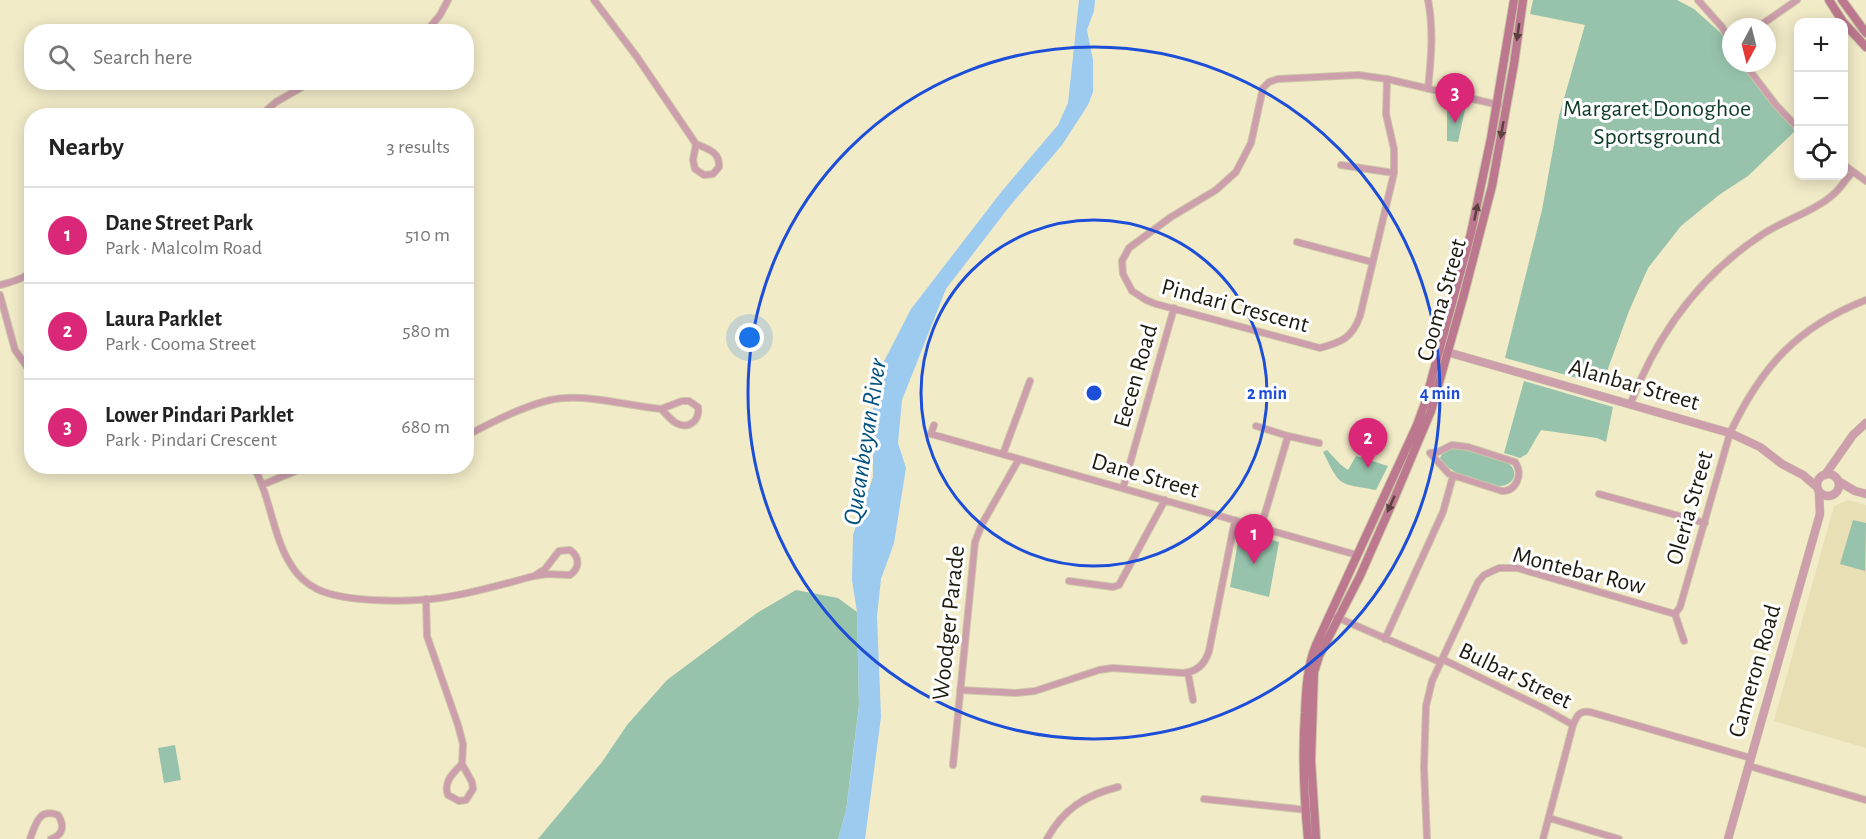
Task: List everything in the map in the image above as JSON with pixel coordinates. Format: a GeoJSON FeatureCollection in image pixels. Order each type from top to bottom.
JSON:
{"type":"FeatureCollection","features":[{"type":"Feature","properties":{"kind":"main road","name":"Cooma Street"},"geometry":{"type":"LineString","coordinates":[[1316,839],[1310,810],[1303,748],[1308,675],[1312,655],[1357,555],[1431,411],[1491,138],[1514,0]]}},
{"type":"Feature","properties":{"kind":"main road","name":"Cooma Street"},"geometry":{"type":"LineString","coordinates":[[1443,351],[1481,230],[1492,186],[1523,0]]}},
{"type":"Feature","properties":{"kind":"main road"},"geometry":{"type":"LineString","coordinates":[[1829,0],[1840,18]]}},
{"type":"Feature","properties":{"kind":"main road"},"geometry":{"type":"LineString","coordinates":[[1842,0],[1866,33]]}},
{"type":"Feature","properties":{"kind":"main road"},"geometry":{"type":"LineString","coordinates":[[1848,28],[1866,47]]}},
{"type":"Feature","properties":{"kind":"main road","name":"Cooma Street"},"geometry":{"type":"LineString","coordinates":[[1308,839],[1313,682],[1319,656],[1360,576],[1412,446]]}},
{"type":"Feature","properties":{"kind":"main road"},"geometry":{"type":"LineString","coordinates":[[1347,598],[1355,573],[1357,555],[1368,550],[1383,522]]}},
{"type":"Feature","properties":{"kind":"street"},"geometry":{"type":"LineString","coordinates":[[433,24],[448,0]]}},
{"type":"Feature","properties":{"kind":"street"},"geometry":{"type":"LineString","coordinates":[[594,0],[637,57],[696,144],[711,150],[718,158],[719,167],[713,174],[704,175],[695,169],[693,160],[696,144]]}},
{"type":"Feature","properties":{"kind":"street"},"geometry":{"type":"LineString","coordinates":[[1428,0],[1432,46],[1428,89]]}},
{"type":"Feature","properties":{"kind":"street"},"geometry":{"type":"LineString","coordinates":[[1698,0],[1722,28]]}},
{"type":"Feature","properties":{"kind":"street"},"geometry":{"type":"LineString","coordinates":[[1771,18],[1797,0]]}},
{"type":"Feature","properties":{"kind":"street"},"geometry":{"type":"LineString","coordinates":[[1751,72],[1776,105],[1796,126]]}},
{"type":"Feature","properties":{"kind":"street","name":"Pindari Crescent"},"geometry":{"type":"LineString","coordinates":[[1387,79],[1386,114],[1394,149],[1394,173],[1360,316],[1350,335],[1342,341],[1320,348],[1174,309],[1146,300],[1132,291],[1123,274],[1122,261],[1129,248],[1171,217],[1216,190],[1236,172],[1251,143],[1263,88],[1269,82],[1359,75],[1387,79],[1506,107]]}},
{"type":"Feature","properties":{"kind":"street"},"geometry":{"type":"LineString","coordinates":[[269,108],[297,90]]}},
{"type":"Feature","properties":{"kind":"street"},"geometry":{"type":"LineString","coordinates":[[1341,165],[1394,173]]}},
{"type":"Feature","properties":{"kind":"street"},"geometry":{"type":"LineString","coordinates":[[1848,168],[1866,181]]}},
{"type":"Feature","properties":{"kind":"street"},"geometry":{"type":"LineString","coordinates":[[1630,405],[1655,350],[1691,297],[1712,274],[1740,250],[1765,233],[1817,206],[1836,192],[1853,172]]}},
{"type":"Feature","properties":{"kind":"street"},"geometry":{"type":"LineString","coordinates":[[1297,242],[1372,262]]}},
{"type":"Feature","properties":{"kind":"street"},"geometry":{"type":"LineString","coordinates":[[0,285],[24,277]]}},
{"type":"Feature","properties":{"kind":"street"},"geometry":{"type":"LineString","coordinates":[[0,295],[15,350],[24,363]]}},
{"type":"Feature","properties":{"kind":"street","name":"Oleria Street"},"geometry":{"type":"LineString","coordinates":[[1675,614],[1680,607],[1730,433],[1741,410],[1763,374],[1786,348],[1830,317],[1866,300]]}},
{"type":"Feature","properties":{"kind":"street","name":"Eecen Road"},"geometry":{"type":"LineString","coordinates":[[1122,488],[1174,309]]}},
{"type":"Feature","properties":{"kind":"street","name":"Alanbar Street"},"geometry":{"type":"LineString","coordinates":[[1443,351],[1730,433],[1750,441],[1782,464],[1803,475],[1818,489]]}},
{"type":"Feature","properties":{"kind":"street"},"geometry":{"type":"LineString","coordinates":[[1003,454],[1030,381]]}},
{"type":"Feature","properties":{"kind":"street"},"geometry":{"type":"LineString","coordinates":[[474,431],[539,403],[564,398],[661,409],[682,401],[689,401],[698,407],[699,412],[696,421],[684,425],[677,423],[661,409]]}},
{"type":"Feature","properties":{"kind":"street"},"geometry":{"type":"LineString","coordinates":[[1855,491],[1825,496],[1818,489],[1817,483],[1853,435],[1866,423]]}},
{"type":"Feature","properties":{"kind":"street","name":"Dane Street"},"geometry":{"type":"LineString","coordinates":[[934,425],[932,434],[1357,555]]}},
{"type":"Feature","properties":{"kind":"street"},"geometry":{"type":"LineString","coordinates":[[1256,426],[1319,443]]}},
{"type":"Feature","properties":{"kind":"street"},"geometry":{"type":"LineString","coordinates":[[1261,527],[1288,436]]}},
{"type":"Feature","properties":{"kind":"street"},"geometry":{"type":"LineString","coordinates":[[1412,446],[1430,453],[1450,445],[1460,445],[1508,458],[1515,462],[1519,469],[1515,484],[1506,491],[1453,476],[1443,469],[1430,453]]}},
{"type":"Feature","properties":{"kind":"street"},"geometry":{"type":"LineString","coordinates":[[1834,494],[1839,487],[1838,458]]}},
{"type":"Feature","properties":{"kind":"street","name":"Woodger Parade"},"geometry":{"type":"LineString","coordinates":[[953,765],[975,542],[982,524],[1019,459]]}},
{"type":"Feature","properties":{"kind":"street"},"geometry":{"type":"LineString","coordinates":[[257,474],[289,562],[301,577],[316,589],[331,595],[426,599],[455,595],[534,576],[547,574],[565,576],[574,572],[578,566],[576,556],[570,550],[563,549],[534,576]]}},
{"type":"Feature","properties":{"kind":"street"},"geometry":{"type":"LineString","coordinates":[[262,485],[288,474]]}},
{"type":"Feature","properties":{"kind":"street"},"geometry":{"type":"LineString","coordinates":[[1823,476],[1830,474],[1855,491],[1866,494]]}},
{"type":"Feature","properties":{"kind":"street","name":"Alanbar Street"},"geometry":{"type":"LineString","coordinates":[[1803,475],[1823,476]]}},
{"type":"Feature","properties":{"kind":"street"},"geometry":{"type":"LineString","coordinates":[[1385,639],[1443,512],[1453,476]]}},
{"type":"Feature","properties":{"kind":"street","name":"Cameron Road"},"geometry":{"type":"LineString","coordinates":[[1818,489],[1820,514]]}},
{"type":"Feature","properties":{"kind":"street"},"geometry":{"type":"LineString","coordinates":[[1599,494],[1705,523]]}},
{"type":"Feature","properties":{"kind":"street","name":"Cameron Road"},"geometry":{"type":"LineString","coordinates":[[1728,839],[1820,514],[1834,494]]}},
{"type":"Feature","properties":{"kind":"street"},"geometry":{"type":"LineString","coordinates":[[1069,581],[1118,586],[1124,579],[1165,500]]}},
{"type":"Feature","properties":{"kind":"street"},"geometry":{"type":"LineString","coordinates":[[960,690],[1016,693],[1035,691],[1109,668],[1188,673],[1199,668],[1207,657],[1234,520]]}},
{"type":"Feature","properties":{"kind":"street"},"geometry":{"type":"LineString","coordinates":[[552,557],[551,564],[559,575]]}},
{"type":"Feature","properties":{"kind":"street","name":"Montebar Row"},"geometry":{"type":"LineString","coordinates":[[1441,661],[1478,582],[1484,575],[1499,568],[1517,568],[1675,614]]}},
{"type":"Feature","properties":{"kind":"street"},"geometry":{"type":"LineString","coordinates":[[426,599],[427,636],[458,724],[463,744],[462,764],[472,782],[473,789],[466,800],[459,801],[448,795],[447,785],[449,779],[462,764]]}},
{"type":"Feature","properties":{"kind":"street","name":"Bulbar Street"},"geometry":{"type":"LineString","coordinates":[[1330,614],[1441,661],[1573,724]]}},
{"type":"Feature","properties":{"kind":"street"},"geometry":{"type":"LineString","coordinates":[[1675,614],[1684,641]]}},
{"type":"Feature","properties":{"kind":"street"},"geometry":{"type":"LineString","coordinates":[[1427,839],[1424,768],[1426,706],[1428,693],[1441,661]]}},
{"type":"Feature","properties":{"kind":"street"},"geometry":{"type":"LineString","coordinates":[[1188,673],[1193,700]]}},
{"type":"Feature","properties":{"kind":"street"},"geometry":{"type":"LineString","coordinates":[[1543,839],[1573,724],[1578,714],[1590,712],[1751,758]]}},
{"type":"Feature","properties":{"kind":"street"},"geometry":{"type":"LineString","coordinates":[[1749,766],[1866,800]]}},
{"type":"Feature","properties":{"kind":"street"},"geometry":{"type":"LineString","coordinates":[[1047,839],[1060,820],[1083,799],[1098,792],[1118,788]]}},
{"type":"Feature","properties":{"kind":"street"},"geometry":{"type":"LineString","coordinates":[[1204,799],[1310,810]]}},
{"type":"Feature","properties":{"kind":"street"},"geometry":{"type":"LineString","coordinates":[[31,839],[40,816],[50,812],[58,815],[63,826],[62,833],[51,839]]}},
{"type":"Feature","properties":{"kind":"street"},"geometry":{"type":"LineString","coordinates":[[1549,818],[1619,839]]}},
{"type":"Feature","properties":{"kind":"shaded area"},"geometry":{"type":"Polygon","coordinates":[[[1848,500],[1866,505],[1866,748],[1774,721],[1834,506],[1848,500]]]}},
{"type":"Feature","properties":{"kind":"green space","name":"Margaret Donoghoe Sportsground"},"geometry":{"type":"Polygon","coordinates":[[[1533,0],[1677,0],[1694,9],[1722,34],[1722,72],[1751,72],[1794,130],[1748,176],[1719,195],[1681,226],[1648,268],[1629,311],[1602,385],[1505,358],[1542,210],[1559,116],[1585,25],[1530,14],[1533,0]]]}},
{"type":"Feature","properties":{"kind":"green space"},"geometry":{"type":"Polygon","coordinates":[[[1447,101],[1466,105],[1458,142],[1447,141],[1447,101]]]}},
{"type":"Feature","properties":{"kind":"green space"},"geometry":{"type":"Polygon","coordinates":[[[1524,381],[1613,407],[1606,442],[1597,438],[1541,430],[1527,454],[1520,458],[1504,453],[1524,381]]]}},
{"type":"Feature","properties":{"kind":"green space"},"geometry":{"type":"Polygon","coordinates":[[[1450,449],[1461,449],[1505,461],[1513,468],[1514,476],[1509,483],[1499,486],[1459,474],[1451,470],[1440,458],[1450,449]]]}},
{"type":"Feature","properties":{"kind":"green space"},"geometry":{"type":"Polygon","coordinates":[[[1327,450],[1348,470],[1356,456],[1388,466],[1376,490],[1342,482],[1323,452],[1327,450]]]}},
{"type":"Feature","properties":{"kind":"green space"},"geometry":{"type":"Polygon","coordinates":[[[1853,520],[1866,523],[1865,571],[1840,564],[1853,520]]]}},
{"type":"Feature","properties":{"kind":"green space"},"geometry":{"type":"Polygon","coordinates":[[[1240,531],[1279,542],[1269,597],[1230,587],[1240,531]]]}},
{"type":"Feature","properties":{"kind":"green space"},"geometry":{"type":"Polygon","coordinates":[[[796,590],[838,598],[857,612],[859,705],[846,811],[838,839],[538,839],[602,762],[627,725],[667,680],[757,613],[796,590]]]}},
{"type":"Feature","properties":{"kind":"green space"},"geometry":{"type":"Polygon","coordinates":[[[175,745],[181,780],[164,783],[158,748],[175,745]]]}},
{"type":"Feature","properties":{"kind":"water","name":"Queanbeyan River"},"geometry":{"type":"Polygon","coordinates":[[[1079,0],[1095,0],[1094,11],[1087,30],[1093,60],[1093,92],[1088,105],[1062,145],[1009,207],[946,289],[902,400],[898,443],[906,468],[894,543],[881,579],[877,616],[881,717],[865,839],[838,839],[846,811],[859,706],[857,612],[852,580],[853,535],[873,477],[873,389],[878,373],[911,309],[1002,191],[1058,125],[1068,103],[1079,0]]]}},
{"type":"Feature","properties":{"kind":"place","name":"Lower Pindari Parklet"},"geometry":{"type":"Point","coordinates":[1455,123]}},
{"type":"Feature","properties":{"kind":"place","name":"Laura Parklet"},"geometry":{"type":"Point","coordinates":[1368,468]}},
{"type":"Feature","properties":{"kind":"place","name":"Dane Street Park"},"geometry":{"type":"Point","coordinates":[1254,564]}}]}
